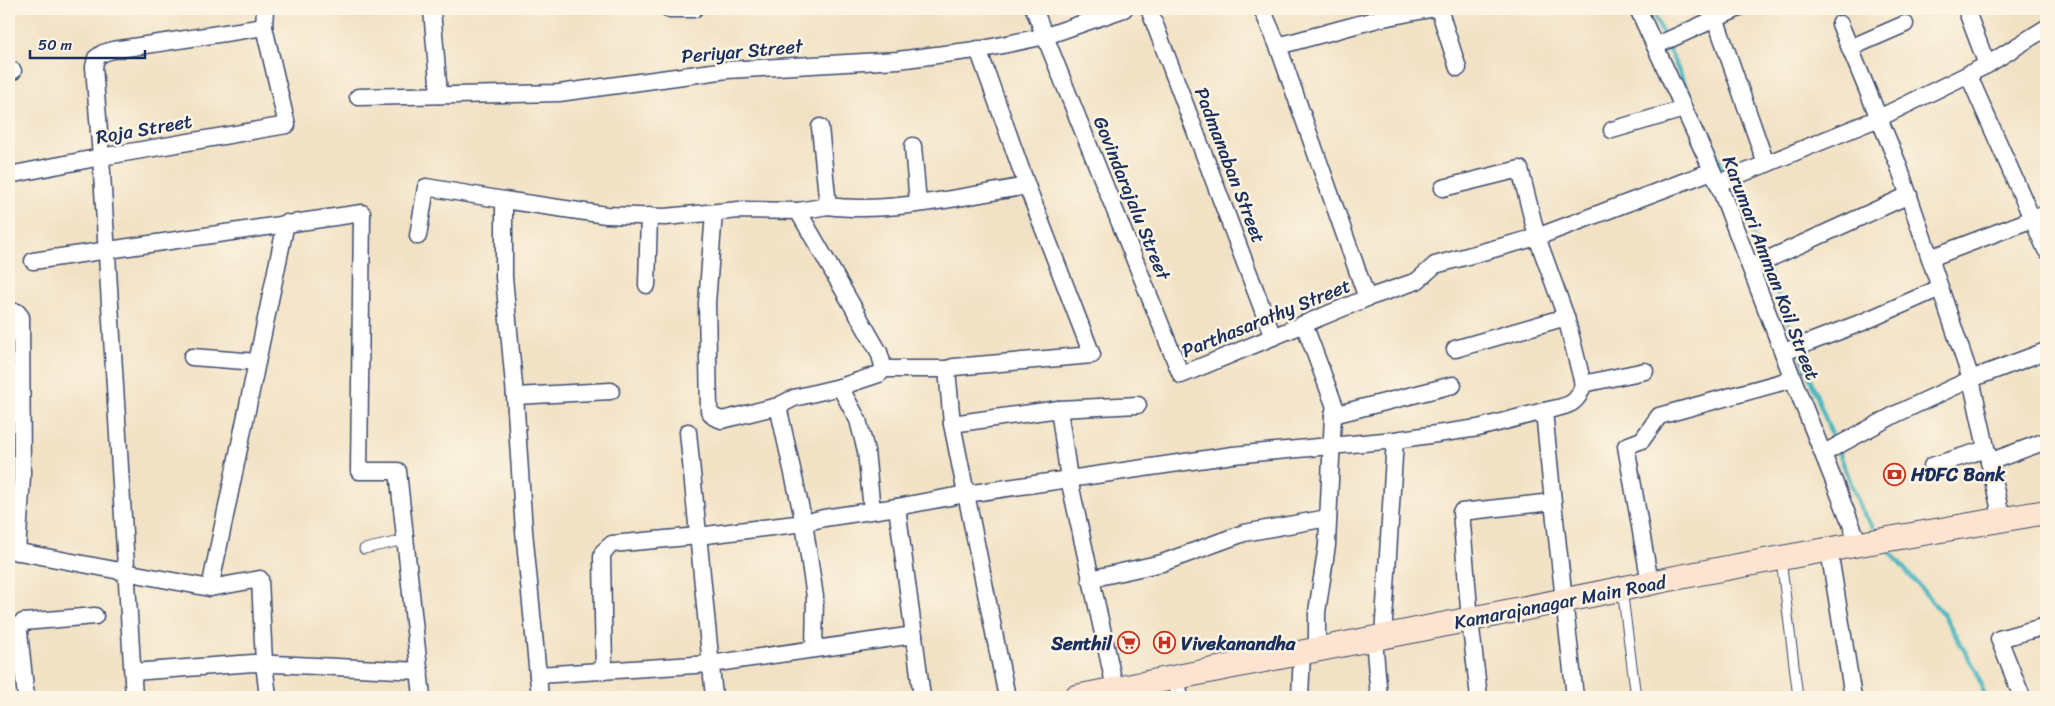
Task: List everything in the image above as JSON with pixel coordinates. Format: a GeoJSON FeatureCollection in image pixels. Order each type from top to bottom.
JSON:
{"type":"FeatureCollection","features":[{"type":"Feature","properties":{"kind":"main road","name":"Kamarajanagar Main Road"},"geometry":{"type":"LineString","coordinates":[[1076,697],[1178,687],[1310,652],[1564,602],[1650,583],[1859,544],[2046,512]]}},
{"type":"Feature","properties":{"kind":"street"},"geometry":{"type":"LineString","coordinates":[[134,697],[94,67],[96,58],[103,53],[113,50],[264,27],[265,9]]}},
{"type":"Feature","properties":{"kind":"street"},"geometry":{"type":"LineString","coordinates":[[432,9],[439,95]]}},
{"type":"Feature","properties":{"kind":"street"},"geometry":{"type":"LineString","coordinates":[[669,9],[694,9]]}},
{"type":"Feature","properties":{"kind":"street","name":"Govindarajalu Street"},"geometry":{"type":"LineString","coordinates":[[1034,9],[1181,375]]}},
{"type":"Feature","properties":{"kind":"street","name":"Periyar Street"},"geometry":{"type":"LineString","coordinates":[[358,97],[559,93],[727,70],[898,60],[978,49],[1046,36],[1124,9]]}},
{"type":"Feature","properties":{"kind":"street","name":"Padmanaban Street"},"geometry":{"type":"LineString","coordinates":[[1149,9],[1273,337]]}},
{"type":"Feature","properties":{"kind":"street"},"geometry":{"type":"LineString","coordinates":[[1262,9],[1278,46],[1367,298]]}},
{"type":"Feature","properties":{"kind":"street"},"geometry":{"type":"LineString","coordinates":[[1278,46],[1377,14],[1430,9]]}},
{"type":"Feature","properties":{"kind":"street"},"geometry":{"type":"LineString","coordinates":[[1439,9],[1458,68]]}},
{"type":"Feature","properties":{"kind":"street","name":"Karumari Amman Koil Street"},"geometry":{"type":"LineString","coordinates":[[1638,9],[1658,45],[1684,109],[1721,177],[1760,263],[1793,379],[1859,544]]}},
{"type":"Feature","properties":{"kind":"street"},"geometry":{"type":"LineString","coordinates":[[1658,45],[1711,18],[1737,9]]}},
{"type":"Feature","properties":{"kind":"street"},"geometry":{"type":"LineString","coordinates":[[1966,9],[1987,65]]}},
{"type":"Feature","properties":{"kind":"street"},"geometry":{"type":"LineString","coordinates":[[1711,18],[1766,164]]}},
{"type":"Feature","properties":{"kind":"street"},"geometry":{"type":"LineString","coordinates":[[1840,24],[1909,195],[1971,379],[2002,520]]}},
{"type":"Feature","properties":{"kind":"street"},"geometry":{"type":"LineString","coordinates":[[1850,48],[1905,24]]}},
{"type":"Feature","properties":{"kind":"street","name":"Roja Street"},"geometry":{"type":"LineString","coordinates":[[9,175],[287,125],[264,27]]}},
{"type":"Feature","properties":{"kind":"street","name":"Parthasarathy Street"},"geometry":{"type":"LineString","coordinates":[[1181,375],[1367,298],[1417,281],[1434,265],[1537,236],[1766,164],[1879,118],[1987,65],[2046,28]]}},
{"type":"Feature","properties":{"kind":"street"},"geometry":{"type":"LineString","coordinates":[[714,213],[707,304],[709,411],[714,417],[722,420],[778,406],[794,398],[840,387],[878,374],[884,369],[947,369],[1092,355],[1027,186],[978,49]]}},
{"type":"Feature","properties":{"kind":"street"},"geometry":{"type":"LineString","coordinates":[[1968,74],[2039,217],[2046,250]]}},
{"type":"Feature","properties":{"kind":"street"},"geometry":{"type":"LineString","coordinates":[[1612,130],[1684,109]]}},
{"type":"Feature","properties":{"kind":"street"},"geometry":{"type":"LineString","coordinates":[[820,127],[828,206]]}},
{"type":"Feature","properties":{"kind":"street"},"geometry":{"type":"LineString","coordinates":[[913,146],[918,203]]}},
{"type":"Feature","properties":{"kind":"street"},"geometry":{"type":"LineString","coordinates":[[604,671],[603,552],[612,544],[804,523],[966,494],[1233,455],[1294,448],[1333,447],[1478,428],[1570,404],[1580,394],[1583,384],[1566,316],[1537,236],[1520,169],[1443,188]]}},
{"type":"Feature","properties":{"kind":"street"},"geometry":{"type":"LineString","coordinates":[[418,236],[426,187],[606,215],[665,217],[739,210],[798,210],[828,206],[853,210],[918,203],[1027,186]]}},
{"type":"Feature","properties":{"kind":"street"},"geometry":{"type":"LineString","coordinates":[[1760,263],[1909,195]]}},
{"type":"Feature","properties":{"kind":"street"},"geometry":{"type":"LineString","coordinates":[[504,200],[504,277],[515,396],[524,531],[540,697]]}},
{"type":"Feature","properties":{"kind":"street"},"geometry":{"type":"LineString","coordinates":[[798,210],[879,352],[884,369]]}},
{"type":"Feature","properties":{"kind":"street"},"geometry":{"type":"LineString","coordinates":[[32,261],[362,212],[358,470],[398,471],[422,697]]}},
{"type":"Feature","properties":{"kind":"street"},"geometry":{"type":"LineString","coordinates":[[647,286],[649,216]]}},
{"type":"Feature","properties":{"kind":"street"},"geometry":{"type":"LineString","coordinates":[[1930,258],[2039,217]]}},
{"type":"Feature","properties":{"kind":"street"},"geometry":{"type":"LineString","coordinates":[[210,588],[286,224]]}},
{"type":"Feature","properties":{"kind":"street"},"geometry":{"type":"LineString","coordinates":[[1784,352],[1863,322],[1940,288]]}},
{"type":"Feature","properties":{"kind":"street"},"geometry":{"type":"LineString","coordinates":[[9,314],[17,312],[21,316],[22,477],[13,551],[210,588],[260,579],[264,663],[268,697]]}},
{"type":"Feature","properties":{"kind":"street"},"geometry":{"type":"LineString","coordinates":[[1456,349],[1566,316]]}},
{"type":"Feature","properties":{"kind":"street"},"geometry":{"type":"LineString","coordinates":[[1300,697],[1310,652],[1327,545],[1333,415],[1336,407],[1304,324]]}},
{"type":"Feature","properties":{"kind":"street"},"geometry":{"type":"LineString","coordinates":[[1824,453],[1844,444],[1896,414],[1971,379],[2046,351]]}},
{"type":"Feature","properties":{"kind":"street"},"geometry":{"type":"LineString","coordinates":[[192,357],[257,362]]}},
{"type":"Feature","properties":{"kind":"street"},"geometry":{"type":"LineString","coordinates":[[947,369],[952,424],[1007,697]]}},
{"type":"Feature","properties":{"kind":"street"},"geometry":{"type":"LineString","coordinates":[[1583,384],[1645,371]]}},
{"type":"Feature","properties":{"kind":"street"},"geometry":{"type":"LineString","coordinates":[[1650,583],[1626,446],[1642,440],[1659,416],[1793,379]]}},
{"type":"Feature","properties":{"kind":"street"},"geometry":{"type":"LineString","coordinates":[[1333,415],[1453,385]]}},
{"type":"Feature","properties":{"kind":"street"},"geometry":{"type":"LineString","coordinates":[[840,387],[858,420],[866,451],[872,510]]}},
{"type":"Feature","properties":{"kind":"street"},"geometry":{"type":"LineString","coordinates":[[515,396],[611,392]]}},
{"type":"Feature","properties":{"kind":"street"},"geometry":{"type":"LineString","coordinates":[[952,424],[1059,409],[1138,405]]}},
{"type":"Feature","properties":{"kind":"street"},"geometry":{"type":"LineString","coordinates":[[778,406],[804,523],[815,597],[814,649]]}},
{"type":"Feature","properties":{"kind":"street"},"geometry":{"type":"LineString","coordinates":[[1059,409],[1069,479],[1116,693]]}},
{"type":"Feature","properties":{"kind":"street"},"geometry":{"type":"LineString","coordinates":[[1544,411],[1575,697]]}},
{"type":"Feature","properties":{"kind":"street"},"geometry":{"type":"LineString","coordinates":[[688,432],[714,697]]}},
{"type":"Feature","properties":{"kind":"street"},"geometry":{"type":"LineString","coordinates":[[1379,697],[1378,638],[1395,440]]}},
{"type":"Feature","properties":{"kind":"street"},"geometry":{"type":"LineString","coordinates":[[1932,466],[1988,456],[2046,441]]}},
{"type":"Feature","properties":{"kind":"street"},"geometry":{"type":"LineString","coordinates":[[1479,697],[1470,620],[1461,512],[1553,502]]}},
{"type":"Feature","properties":{"kind":"street"},"geometry":{"type":"LineString","coordinates":[[897,507],[922,697]]}},
{"type":"Feature","properties":{"kind":"street"},"geometry":{"type":"LineString","coordinates":[[1090,579],[1162,562],[1244,533],[1328,518]]}},
{"type":"Feature","properties":{"kind":"street"},"geometry":{"type":"LineString","coordinates":[[1829,550],[1853,697]]}},
{"type":"Feature","properties":{"kind":"street"},"geometry":{"type":"LineString","coordinates":[[26,697],[19,632],[20,624],[23,622],[95,616]]}},
{"type":"Feature","properties":{"kind":"street"},"geometry":{"type":"LineString","coordinates":[[2022,697],[1999,639],[2046,626]]}},
{"type":"Feature","properties":{"kind":"street"},"geometry":{"type":"LineString","coordinates":[[538,675],[710,664],[914,635]]}},
{"type":"Feature","properties":{"kind":"street"},"geometry":{"type":"LineString","coordinates":[[133,672],[264,663],[420,671]]}},
{"type":"Feature","properties":{"kind":"lane"},"geometry":{"type":"LineString","coordinates":[[364,549],[405,540]]}},
{"type":"Feature","properties":{"kind":"lane"},"geometry":{"type":"LineString","coordinates":[[1781,559],[1798,697]]}},
{"type":"Feature","properties":{"kind":"lane"},"geometry":{"type":"LineString","coordinates":[[1622,589],[1636,697]]}},
{"type":"Feature","properties":{"kind":"waterway"},"geometry":{"type":"LineString","coordinates":[[1652,9],[1664,37]]}},
{"type":"Feature","properties":{"kind":"waterway"},"geometry":{"type":"LineString","coordinates":[[1667,45],[1764,259],[1835,443]]}},
{"type":"Feature","properties":{"kind":"waterway"},"geometry":{"type":"LineString","coordinates":[[1838,450],[1862,511],[1873,527]]}},
{"type":"Feature","properties":{"kind":"waterway"},"geometry":{"type":"LineString","coordinates":[[1890,552],[1943,614],[1977,672],[1985,697]]}},
{"type":"Feature","properties":{"kind":"place","name":"HDFC Bank"},"geometry":{"type":"Point","coordinates":[1895,474]}},
{"type":"Feature","properties":{"kind":"place","name":"Senthil"},"geometry":{"type":"Point","coordinates":[1128,643]}},
{"type":"Feature","properties":{"kind":"place","name":"Vivekanandha"},"geometry":{"type":"Point","coordinates":[1165,643]}}]}
